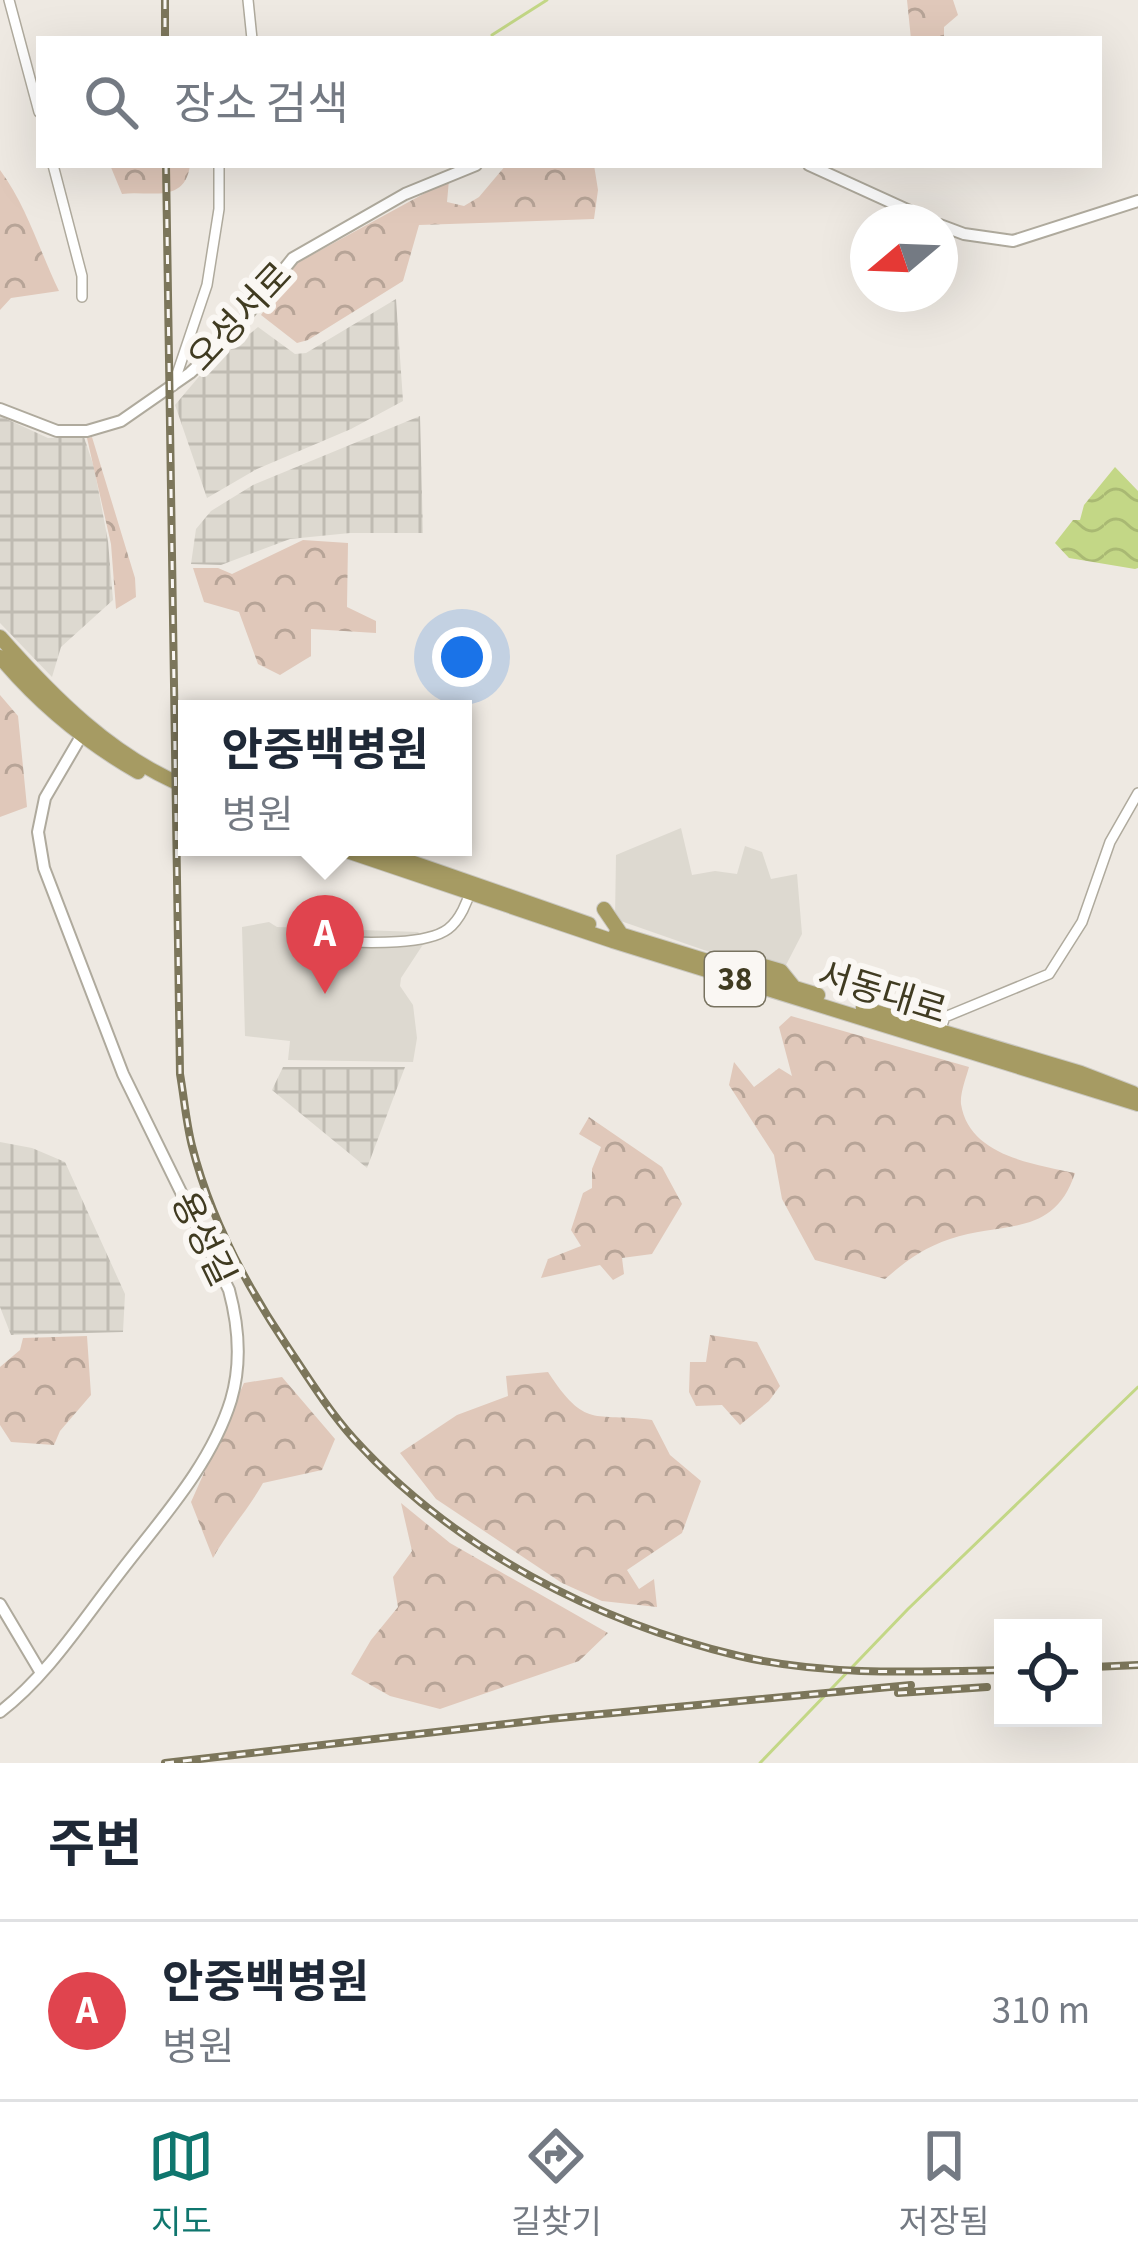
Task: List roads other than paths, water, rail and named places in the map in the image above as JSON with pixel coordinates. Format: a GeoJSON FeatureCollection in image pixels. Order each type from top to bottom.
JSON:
{"type":"FeatureCollection","features":[{"type":"Feature","properties":{"kind":"main road"},"geometry":{"type":"LineString","coordinates":[[0,637],[84,731],[178,791]]}},
{"type":"Feature","properties":{"kind":"main road"},"geometry":{"type":"LineString","coordinates":[[0,657],[52,714],[178,782]]}},
{"type":"Feature","properties":{"kind":"main road","name":"서동대로"},"geometry":{"type":"LineString","coordinates":[[364,856],[1138,1100]]}},
{"type":"Feature","properties":{"kind":"main road","name":"서동대로"},"geometry":{"type":"LineString","coordinates":[[390,856],[471,889],[793,986],[938,1036]]}},
{"type":"Feature","properties":{"kind":"main road"},"geometry":{"type":"LineString","coordinates":[[604,910],[621,934]]}},
{"type":"Feature","properties":{"kind":"street"},"geometry":{"type":"LineString","coordinates":[[9,0],[36,101]]}},
{"type":"Feature","properties":{"kind":"street"},"geometry":{"type":"LineString","coordinates":[[248,0],[252,36]]}},
{"type":"Feature","properties":{"kind":"street"},"geometry":{"type":"LineString","coordinates":[[54,168],[82,276],[82,298]]}},
{"type":"Feature","properties":{"kind":"street"},"geometry":{"type":"LineString","coordinates":[[173,386],[207,284],[219,168]]}},
{"type":"Feature","properties":{"kind":"street","name":"오성서로"},"geometry":{"type":"LineString","coordinates":[[0,409],[57,431],[87,431],[122,421],[173,386],[231,335],[293,258],[405,194],[469,168]]}},
{"type":"Feature","properties":{"kind":"street"},"geometry":{"type":"LineString","coordinates":[[815,168],[893,204]]}},
{"type":"Feature","properties":{"kind":"street"},"geometry":{"type":"LineString","coordinates":[[958,232],[1013,241],[1138,201]]}},
{"type":"Feature","properties":{"kind":"street","name":"용성길"},"geometry":{"type":"LineString","coordinates":[[0,1712],[41,1673],[210,1450],[232,1396],[238,1343],[229,1290],[123,1073],[44,868],[38,832],[45,798],[84,731]]}},
{"type":"Feature","properties":{"kind":"street"},"geometry":{"type":"LineString","coordinates":[[938,1036],[945,1017],[1049,974],[1082,922],[1110,842],[1138,793]]}},
{"type":"Feature","properties":{"kind":"street"},"geometry":{"type":"LineString","coordinates":[[296,941],[414,940],[448,930],[471,889]]}},
{"type":"Feature","properties":{"kind":"street"},"geometry":{"type":"LineString","coordinates":[[0,1604],[41,1673]]}},
{"type":"Feature","properties":{"kind":"water"},"geometry":{"type":"Polygon","coordinates":[[[1115,467],[1138,491],[1135,569],[1069,558],[1055,543],[1073,520],[1080,520],[1084,505],[1115,467]]]}},
{"type":"Feature","properties":{"kind":"waterway"},"geometry":{"type":"LineString","coordinates":[[492,35],[547,0]]}},
{"type":"Feature","properties":{"kind":"waterway"},"geometry":{"type":"LineString","coordinates":[[760,1763],[908,1609],[1138,1387]]}},
{"type":"Feature","properties":{"kind":"railway"},"geometry":{"type":"LineString","coordinates":[[165,0],[165,36]]}},
{"type":"Feature","properties":{"kind":"railway"},"geometry":{"type":"LineString","coordinates":[[166,168],[180,1074],[199,1172],[242,1273],[354,1439],[436,1515],[530,1576],[633,1623],[739,1656],[871,1671],[994,1670]]}},
{"type":"Feature","properties":{"kind":"railway"},"geometry":{"type":"LineString","coordinates":[[1102,1667],[1138,1665]]}},
{"type":"Feature","properties":{"kind":"railway"},"geometry":{"type":"LineString","coordinates":[[165,1763],[549,1719],[911,1685]]}},
{"type":"Feature","properties":{"kind":"railway"},"geometry":{"type":"LineString","coordinates":[[898,1693],[987,1687]]}},
{"type":"Feature","properties":{"kind":"place","name":"안중백병원"},"geometry":{"type":"Point","coordinates":[325,994]}}]}
